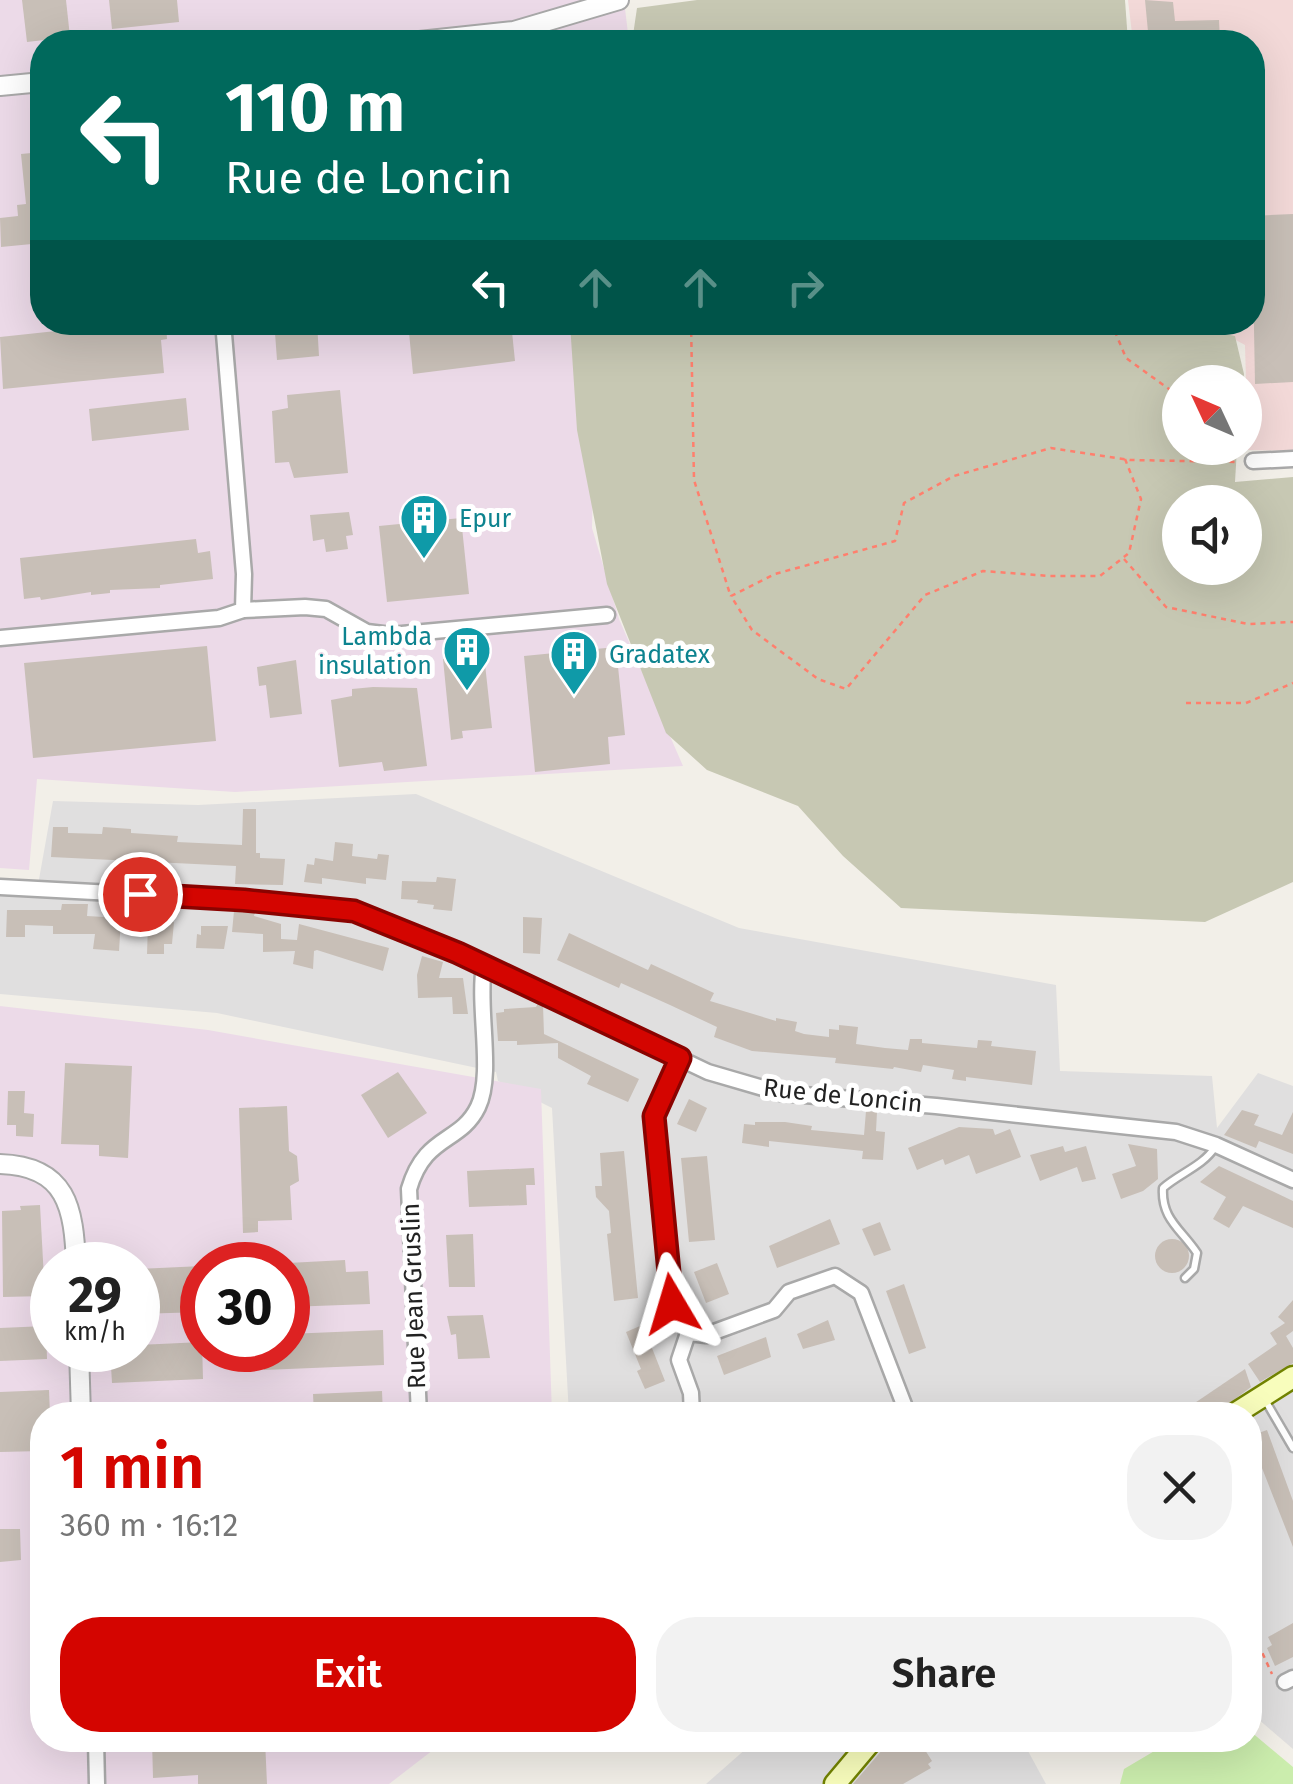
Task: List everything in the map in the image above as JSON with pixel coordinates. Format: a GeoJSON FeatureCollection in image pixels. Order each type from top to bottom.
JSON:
{"type":"FeatureCollection","features":[{"type":"Feature","properties":{"kind":"main road"},"geometry":{"type":"LineString","coordinates":[[1252,1402],[1293,1377]]}},
{"type":"Feature","properties":{"kind":"main road"},"geometry":{"type":"LineString","coordinates":[[835,1784],[862,1752]]}},
{"type":"Feature","properties":{"kind":"street"},"geometry":{"type":"LineString","coordinates":[[517,30],[619,0]]}},
{"type":"Feature","properties":{"kind":"street"},"geometry":{"type":"LineString","coordinates":[[0,86],[30,83]]}},
{"type":"Feature","properties":{"kind":"street"},"geometry":{"type":"LineString","coordinates":[[224,335],[244,574],[243,610]]}},
{"type":"Feature","properties":{"kind":"street"},"geometry":{"type":"LineString","coordinates":[[1262,460],[1293,458]]}},
{"type":"Feature","properties":{"kind":"street"},"geometry":{"type":"LineString","coordinates":[[0,638],[305,606],[326,610],[367,632],[391,635],[606,614]]}},
{"type":"Feature","properties":{"kind":"street","name":"Rue de Loncin"},"geometry":{"type":"LineString","coordinates":[[0,887],[244,900],[354,911],[484,966],[708,1072],[780,1093],[1176,1132],[1216,1145],[1293,1180]]}},
{"type":"Feature","properties":{"kind":"street","name":"Rue Jean Gruslin"},"geometry":{"type":"LineString","coordinates":[[417,1402],[409,1189],[415,1169],[430,1149],[472,1118],[479,1106],[483,1091],[480,987],[484,966]]}},
{"type":"Feature","properties":{"kind":"street"},"geometry":{"type":"LineString","coordinates":[[680,1058],[654,1116],[666,1268],[672,1304],[688,1334],[679,1360],[691,1402]]}},
{"type":"Feature","properties":{"kind":"street"},"geometry":{"type":"LineString","coordinates":[[0,1164],[33,1168],[60,1189],[72,1210],[74,1242]]}},
{"type":"Feature","properties":{"kind":"street"},"geometry":{"type":"LineString","coordinates":[[688,1334],[706,1335],[774,1310],[789,1292],[835,1276],[860,1294],[903,1402]]}},
{"type":"Feature","properties":{"kind":"street"},"geometry":{"type":"LineString","coordinates":[[80,1372],[81,1402]]}},
{"type":"Feature","properties":{"kind":"street"},"geometry":{"type":"LineString","coordinates":[[96,1752],[97,1784]]}},
{"type":"Feature","properties":{"kind":"lane"},"geometry":{"type":"LineString","coordinates":[[1185,1278],[1194,1269],[1197,1253],[1169,1218],[1162,1204],[1164,1188],[1176,1176],[1206,1160],[1216,1145]]}},
{"type":"Feature","properties":{"kind":"lane"},"geometry":{"type":"LineString","coordinates":[[1262,1395],[1293,1448]]}},
{"type":"Feature","properties":{"kind":"path"},"geometry":{"type":"LineString","coordinates":[[691,335],[694,480],[731,596],[752,630],[818,679],[846,689],[925,595],[983,571],[1100,576],[1129,553],[1141,499],[1125,459]]}},
{"type":"Feature","properties":{"kind":"path"},"geometry":{"type":"LineString","coordinates":[[1116,335],[1126,358],[1162,385]]}},
{"type":"Feature","properties":{"kind":"path"},"geometry":{"type":"LineString","coordinates":[[731,596],[775,574],[895,542],[904,503],[954,476],[1051,448],[1162,460]]}},
{"type":"Feature","properties":{"kind":"path"},"geometry":{"type":"LineString","coordinates":[[1122,558],[1166,607],[1248,624],[1293,622]]}},
{"type":"Feature","properties":{"kind":"path"},"geometry":{"type":"LineString","coordinates":[[1186,703],[1246,704],[1293,682]]}},
{"type":"Feature","properties":{"kind":"path"},"geometry":{"type":"LineString","coordinates":[[1262,1654],[1270,1672],[1280,1681],[1289,1680]]}},
{"type":"Feature","properties":{"kind":"shaded area"},"geometry":{"type":"Polygon","coordinates":[[[0,0],[624,0],[628,30],[30,30],[30,335],[584,335],[594,441],[592,528],[619,619],[683,766],[235,792],[37,779],[29,870],[0,868],[0,0]]]}},
{"type":"Feature","properties":{"kind":"shaded area"},"geometry":{"type":"Polygon","coordinates":[[[697,0],[1125,0],[1127,30],[634,30],[637,8],[697,0]]]}},
{"type":"Feature","properties":{"kind":"shaded area"},"geometry":{"type":"Polygon","coordinates":[[[1128,0],[1293,0],[1293,451],[1262,450],[1262,365],[1246,365],[1245,345],[1226,335],[1265,335],[1265,30],[1132,30],[1128,0]]]}},
{"type":"Feature","properties":{"kind":"shaded area"},"geometry":{"type":"Polygon","coordinates":[[[571,335],[1235,336],[1242,365],[1162,365],[1162,465],[1236,465],[1235,482],[1293,477],[1293,882],[1205,922],[901,908],[843,856],[798,806],[707,770],[666,733],[607,584],[577,430],[571,335]]]}},
{"type":"Feature","properties":{"kind":"shaded area"},"geometry":{"type":"Polygon","coordinates":[[[416,794],[739,928],[1056,985],[1060,1071],[1212,1076],[1217,1128],[1258,1073],[1293,1086],[1293,1749],[1262,1722],[1262,1402],[568,1402],[552,1108],[498,1081],[496,1072],[217,1013],[0,994],[0,896],[36,896],[53,801],[198,805],[416,794]]]}},
{"type":"Feature","properties":{"kind":"shaded area"},"geometry":{"type":"Polygon","coordinates":[[[0,1006],[208,1030],[541,1089],[552,1402],[30,1402],[30,1752],[430,1752],[389,1784],[0,1784],[0,1006]]]}},
{"type":"Feature","properties":{"kind":"shaded area"},"geometry":{"type":"Polygon","coordinates":[[[742,1752],[1029,1752],[1046,1784],[706,1784],[742,1752]]]}},
{"type":"Feature","properties":{"kind":"green space"},"geometry":{"type":"Polygon","coordinates":[[[1262,1741],[1293,1767],[1293,1784],[1120,1784],[1124,1769],[1153,1752],[1262,1752],[1262,1741]]]}},
{"type":"Feature","properties":{"kind":"building"},"geometry":{"type":"Polygon","coordinates":[[[22,0],[66,0],[69,30],[30,30],[27,42],[22,0]]]}},
{"type":"Feature","properties":{"kind":"building"},"geometry":{"type":"Polygon","coordinates":[[[109,0],[177,0],[179,22],[112,29],[109,0]]]}},
{"type":"Feature","properties":{"kind":"building"},"geometry":{"type":"Polygon","coordinates":[[[1145,0],[1173,2],[1175,21],[1219,20],[1219,30],[1148,30],[1145,0]]]}},
{"type":"Feature","properties":{"kind":"building"},"geometry":{"type":"Polygon","coordinates":[[[30,153],[30,244],[1,247],[0,218],[18,216],[17,205],[26,204],[21,154],[30,153]]]}},
{"type":"Feature","properties":{"kind":"building"},"geometry":{"type":"Polygon","coordinates":[[[1293,214],[1293,382],[1262,384],[1262,365],[1255,365],[1254,335],[1265,335],[1265,215],[1293,214]]]}},
{"type":"Feature","properties":{"kind":"building"},"geometry":{"type":"Polygon","coordinates":[[[167,335],[167,339],[161,340],[164,373],[3,389],[0,337],[167,335]]]}},
{"type":"Feature","properties":{"kind":"building"},"geometry":{"type":"Polygon","coordinates":[[[275,335],[318,335],[319,356],[277,360],[275,335]]]}},
{"type":"Feature","properties":{"kind":"building"},"geometry":{"type":"Polygon","coordinates":[[[409,335],[512,335],[515,361],[413,374],[409,335]]]}},
{"type":"Feature","properties":{"kind":"building"},"geometry":{"type":"Polygon","coordinates":[[[340,390],[348,473],[294,478],[289,462],[275,463],[272,411],[288,408],[287,395],[340,390]]]}},
{"type":"Feature","properties":{"kind":"building"},"geometry":{"type":"Polygon","coordinates":[[[186,398],[189,430],[92,441],[89,409],[186,398]]]}},
{"type":"Feature","properties":{"kind":"building"},"geometry":{"type":"Polygon","coordinates":[[[349,512],[353,535],[346,536],[348,549],[326,552],[324,539],[313,541],[310,515],[349,512]]]}},
{"type":"Feature","properties":{"kind":"building","name":"Epur"},"geometry":{"type":"Polygon","coordinates":[[[461,518],[469,594],[387,602],[379,526],[461,518]]]}},
{"type":"Feature","properties":{"kind":"building"},"geometry":{"type":"Polygon","coordinates":[[[196,539],[198,553],[210,551],[213,579],[160,588],[24,599],[20,558],[196,539]]]}},
{"type":"Feature","properties":{"kind":"building"},"geometry":{"type":"Polygon","coordinates":[[[207,646],[216,741],[33,758],[24,663],[207,646]]]}},
{"type":"Feature","properties":{"kind":"building","name":"Gradatex"},"geometry":{"type":"Polygon","coordinates":[[[616,647],[625,735],[608,737],[610,764],[535,772],[524,656],[616,647]]]}},
{"type":"Feature","properties":{"kind":"building","name":"Lambda insulation"},"geometry":{"type":"Polygon","coordinates":[[[484,655],[492,728],[462,731],[463,738],[451,740],[443,659],[484,655]]]}},
{"type":"Feature","properties":{"kind":"building"},"geometry":{"type":"Polygon","coordinates":[[[296,660],[302,714],[270,718],[266,685],[259,686],[257,667],[296,660]]]}},
{"type":"Feature","properties":{"kind":"building"},"geometry":{"type":"Polygon","coordinates":[[[417,688],[427,766],[384,771],[382,762],[339,767],[331,700],[352,696],[352,689],[417,688]]]}},
{"type":"Feature","properties":{"kind":"building"},"geometry":{"type":"Polygon","coordinates":[[[243,809],[256,809],[256,853],[260,853],[260,858],[285,859],[283,885],[235,884],[236,866],[51,857],[53,827],[68,827],[68,833],[102,834],[103,827],[131,829],[131,833],[178,836],[177,842],[242,845],[243,809]]]}},
{"type":"Feature","properties":{"kind":"building"},"geometry":{"type":"Polygon","coordinates":[[[335,842],[353,844],[352,856],[377,859],[378,854],[389,855],[386,880],[366,878],[366,884],[322,878],[322,884],[304,882],[307,864],[314,865],[315,858],[333,861],[335,842]]]}},
{"type":"Feature","properties":{"kind":"building"},"geometry":{"type":"Polygon","coordinates":[[[437,877],[456,879],[452,911],[401,899],[402,881],[436,882],[437,877]]]}},
{"type":"Feature","properties":{"kind":"building"},"geometry":{"type":"Polygon","coordinates":[[[62,904],[88,904],[87,916],[121,918],[119,951],[93,949],[95,934],[53,934],[53,926],[25,925],[25,937],[6,937],[7,910],[61,910],[62,904]]]}},
{"type":"Feature","properties":{"kind":"building"},"geometry":{"type":"Polygon","coordinates":[[[234,911],[255,912],[254,916],[281,924],[281,939],[297,940],[299,924],[389,948],[383,971],[317,950],[313,969],[293,964],[295,951],[263,952],[263,934],[232,932],[234,911]]]}},
{"type":"Feature","properties":{"kind":"building"},"geometry":{"type":"Polygon","coordinates":[[[523,917],[542,918],[540,954],[523,953],[523,917]]]}},
{"type":"Feature","properties":{"kind":"building"},"geometry":{"type":"Polygon","coordinates":[[[174,922],[172,944],[164,944],[164,954],[147,954],[148,924],[174,922]]]}},
{"type":"Feature","properties":{"kind":"building"},"geometry":{"type":"Polygon","coordinates":[[[201,926],[228,926],[224,949],[196,948],[201,926]]]}},
{"type":"Feature","properties":{"kind":"building"},"geometry":{"type":"Polygon","coordinates":[[[569,933],[648,970],[651,964],[714,993],[710,1001],[776,1021],[797,1022],[795,1031],[804,1034],[829,1037],[829,1029],[839,1030],[839,1025],[858,1027],[856,1044],[885,1048],[908,1050],[910,1039],[922,1039],[922,1043],[977,1048],[978,1040],[992,1041],[991,1046],[1036,1051],[1032,1085],[966,1077],[966,1081],[952,1079],[954,1070],[923,1065],[921,1072],[835,1063],[836,1058],[752,1051],[714,1037],[717,1027],[670,1005],[621,983],[619,988],[557,960],[569,933]]]}},
{"type":"Feature","properties":{"kind":"building"},"geometry":{"type":"Polygon","coordinates":[[[422,956],[443,962],[439,978],[463,978],[468,1014],[453,1014],[452,997],[418,998],[417,975],[422,956]]]}},
{"type":"Feature","properties":{"kind":"building"},"geometry":{"type":"Polygon","coordinates":[[[538,1003],[543,1005],[544,1034],[639,1079],[628,1102],[587,1084],[591,1076],[558,1058],[558,1043],[517,1045],[517,1041],[498,1041],[496,1013],[536,1007],[538,1003]]]}},
{"type":"Feature","properties":{"kind":"building"},"geometry":{"type":"Polygon","coordinates":[[[65,1063],[132,1066],[128,1158],[99,1156],[99,1145],[61,1144],[65,1063]]]}},
{"type":"Feature","properties":{"kind":"building"},"geometry":{"type":"Polygon","coordinates":[[[398,1072],[427,1113],[388,1138],[361,1095],[398,1072]]]}},
{"type":"Feature","properties":{"kind":"building"},"geometry":{"type":"Polygon","coordinates":[[[8,1091],[25,1091],[24,1113],[34,1114],[33,1137],[16,1136],[16,1125],[7,1125],[8,1091]]]}},
{"type":"Feature","properties":{"kind":"building"},"geometry":{"type":"Polygon","coordinates":[[[689,1099],[707,1108],[696,1132],[677,1124],[689,1099]]]}},
{"type":"Feature","properties":{"kind":"building"},"geometry":{"type":"Polygon","coordinates":[[[287,1106],[289,1151],[297,1156],[299,1181],[290,1186],[292,1220],[258,1221],[258,1232],[243,1233],[239,1108],[287,1106]]]}},
{"type":"Feature","properties":{"kind":"building"},"geometry":{"type":"Polygon","coordinates":[[[1242,1110],[1259,1115],[1254,1125],[1282,1135],[1293,1112],[1293,1154],[1259,1141],[1256,1148],[1224,1135],[1242,1110]]]}},
{"type":"Feature","properties":{"kind":"building"},"geometry":{"type":"Polygon","coordinates":[[[866,1111],[877,1112],[876,1131],[885,1132],[883,1160],[862,1159],[863,1151],[769,1141],[769,1147],[742,1143],[744,1124],[755,1122],[785,1122],[812,1126],[811,1130],[864,1135],[866,1111]]]}},
{"type":"Feature","properties":{"kind":"building"},"geometry":{"type":"Polygon","coordinates":[[[959,1127],[993,1129],[995,1135],[1010,1129],[1021,1157],[976,1174],[969,1155],[945,1165],[943,1159],[917,1170],[908,1148],[959,1127]]]}},
{"type":"Feature","properties":{"kind":"building"},"geometry":{"type":"Polygon","coordinates":[[[1128,1144],[1157,1149],[1158,1179],[1143,1191],[1121,1199],[1112,1174],[1136,1166],[1128,1144]]]}},
{"type":"Feature","properties":{"kind":"building"},"geometry":{"type":"Polygon","coordinates":[[[1063,1146],[1065,1152],[1086,1146],[1096,1179],[1082,1182],[1077,1167],[1040,1181],[1030,1155],[1063,1146]]]}},
{"type":"Feature","properties":{"kind":"building"},"geometry":{"type":"Polygon","coordinates":[[[624,1151],[638,1298],[614,1301],[607,1234],[611,1233],[609,1211],[596,1197],[595,1186],[602,1186],[600,1153],[624,1151]]]}},
{"type":"Feature","properties":{"kind":"building"},"geometry":{"type":"Polygon","coordinates":[[[707,1156],[715,1240],[689,1242],[681,1158],[707,1156]]]}},
{"type":"Feature","properties":{"kind":"building"},"geometry":{"type":"Polygon","coordinates":[[[1219,1166],[1293,1201],[1293,1228],[1243,1206],[1229,1228],[1213,1219],[1226,1197],[1200,1182],[1219,1166]]]}},
{"type":"Feature","properties":{"kind":"building"},"geometry":{"type":"Polygon","coordinates":[[[534,1168],[535,1185],[526,1185],[527,1205],[469,1207],[467,1171],[534,1168]]]}},
{"type":"Feature","properties":{"kind":"building"},"geometry":{"type":"Polygon","coordinates":[[[40,1205],[42,1242],[30,1242],[30,1296],[3,1297],[2,1211],[21,1210],[20,1206],[40,1205]]]}},
{"type":"Feature","properties":{"kind":"building"},"geometry":{"type":"Polygon","coordinates":[[[830,1219],[840,1244],[777,1268],[769,1246],[830,1219]]]}},
{"type":"Feature","properties":{"kind":"building"},"geometry":{"type":"Polygon","coordinates":[[[880,1222],[891,1250],[874,1256],[862,1229],[880,1222]]]}},
{"type":"Feature","properties":{"kind":"building"},"geometry":{"type":"Polygon","coordinates":[[[473,1234],[475,1287],[449,1287],[446,1235],[473,1234]]]}},
{"type":"Feature","properties":{"kind":"building"},"geometry":{"type":"Polygon","coordinates":[[[1172,1239],[1184,1244],[1189,1256],[1184,1268],[1172,1273],[1160,1268],[1155,1256],[1160,1244],[1172,1239]]]}},
{"type":"Feature","properties":{"kind":"building"},"geometry":{"type":"Polygon","coordinates":[[[345,1260],[346,1272],[368,1271],[370,1304],[310,1306],[310,1262],[345,1260]]]}},
{"type":"Feature","properties":{"kind":"building"},"geometry":{"type":"Polygon","coordinates":[[[717,1263],[729,1294],[706,1303],[694,1272],[717,1263]]]}},
{"type":"Feature","properties":{"kind":"building"},"geometry":{"type":"Polygon","coordinates":[[[180,1267],[180,1313],[160,1313],[160,1268],[180,1267]]]}},
{"type":"Feature","properties":{"kind":"building"},"geometry":{"type":"Polygon","coordinates":[[[904,1284],[926,1348],[909,1354],[886,1291],[904,1284]]]}},
{"type":"Feature","properties":{"kind":"building"},"geometry":{"type":"Polygon","coordinates":[[[1293,1300],[1293,1331],[1286,1336],[1293,1348],[1293,1363],[1260,1382],[1248,1364],[1277,1344],[1270,1333],[1285,1323],[1278,1317],[1293,1300]]]}},
{"type":"Feature","properties":{"kind":"building"},"geometry":{"type":"Polygon","coordinates":[[[483,1315],[490,1358],[458,1359],[456,1334],[451,1335],[447,1316],[483,1315]]]}},
{"type":"Feature","properties":{"kind":"building"},"geometry":{"type":"Polygon","coordinates":[[[654,1320],[661,1338],[650,1343],[665,1381],[645,1389],[626,1332],[654,1320]]]}},
{"type":"Feature","properties":{"kind":"building"},"geometry":{"type":"Polygon","coordinates":[[[828,1320],[835,1340],[803,1349],[797,1334],[828,1320]]]}},
{"type":"Feature","properties":{"kind":"building"},"geometry":{"type":"Polygon","coordinates":[[[30,1327],[30,1360],[0,1361],[0,1328],[30,1327]]]}},
{"type":"Feature","properties":{"kind":"building"},"geometry":{"type":"Polygon","coordinates":[[[383,1330],[384,1365],[310,1368],[310,1333],[383,1330]]]}},
{"type":"Feature","properties":{"kind":"building"},"geometry":{"type":"Polygon","coordinates":[[[766,1337],[771,1357],[724,1375],[717,1356],[766,1337]]]}},
{"type":"Feature","properties":{"kind":"building"},"geometry":{"type":"Polygon","coordinates":[[[180,1343],[180,1372],[203,1372],[203,1379],[112,1383],[111,1372],[160,1372],[160,1344],[180,1343]]]}},
{"type":"Feature","properties":{"kind":"building"},"geometry":{"type":"Polygon","coordinates":[[[1245,1369],[1251,1387],[1231,1402],[1196,1402],[1245,1369]]]}},
{"type":"Feature","properties":{"kind":"building"},"geometry":{"type":"Polygon","coordinates":[[[49,1390],[49,1402],[30,1402],[30,1451],[0,1452],[0,1392],[49,1390]]]}},
{"type":"Feature","properties":{"kind":"building"},"geometry":{"type":"Polygon","coordinates":[[[382,1391],[382,1402],[313,1402],[313,1394],[382,1391]]]}},
{"type":"Feature","properties":{"kind":"building"},"geometry":{"type":"Polygon","coordinates":[[[1267,1430],[1293,1501],[1293,1547],[1262,1468],[1262,1432],[1267,1430]]]}},
{"type":"Feature","properties":{"kind":"building"},"geometry":{"type":"Polygon","coordinates":[[[0,1529],[20,1529],[21,1560],[0,1562],[0,1529]]]}},
{"type":"Feature","properties":{"kind":"building"},"geometry":{"type":"Polygon","coordinates":[[[1293,1623],[1293,1657],[1275,1666],[1267,1648],[1272,1645],[1268,1637],[1293,1623]]]}},
{"type":"Feature","properties":{"kind":"building"},"geometry":{"type":"Polygon","coordinates":[[[152,1752],[266,1752],[267,1784],[198,1784],[198,1775],[153,1778],[152,1752]]]}},
{"type":"Feature","properties":{"kind":"building"},"geometry":{"type":"Polygon","coordinates":[[[880,1752],[926,1752],[932,1761],[928,1764],[931,1768],[903,1784],[853,1784],[880,1752]]]}},
{"type":"Feature","properties":{"kind":"place","name":"Epur"},"geometry":{"type":"Point","coordinates":[424,560]}},
{"type":"Feature","properties":{"kind":"place","name":"Lambda insulation"},"geometry":{"type":"Point","coordinates":[467,692]}},
{"type":"Feature","properties":{"kind":"place","name":"Gradatex"},"geometry":{"type":"Point","coordinates":[574,696]}},
{"type":"Feature","properties":{"kind":"route"},"geometry":{"type":"LineString","coordinates":[[140,894],[354,911],[458,953],[680,1058],[654,1116],[672,1304]]}}]}
